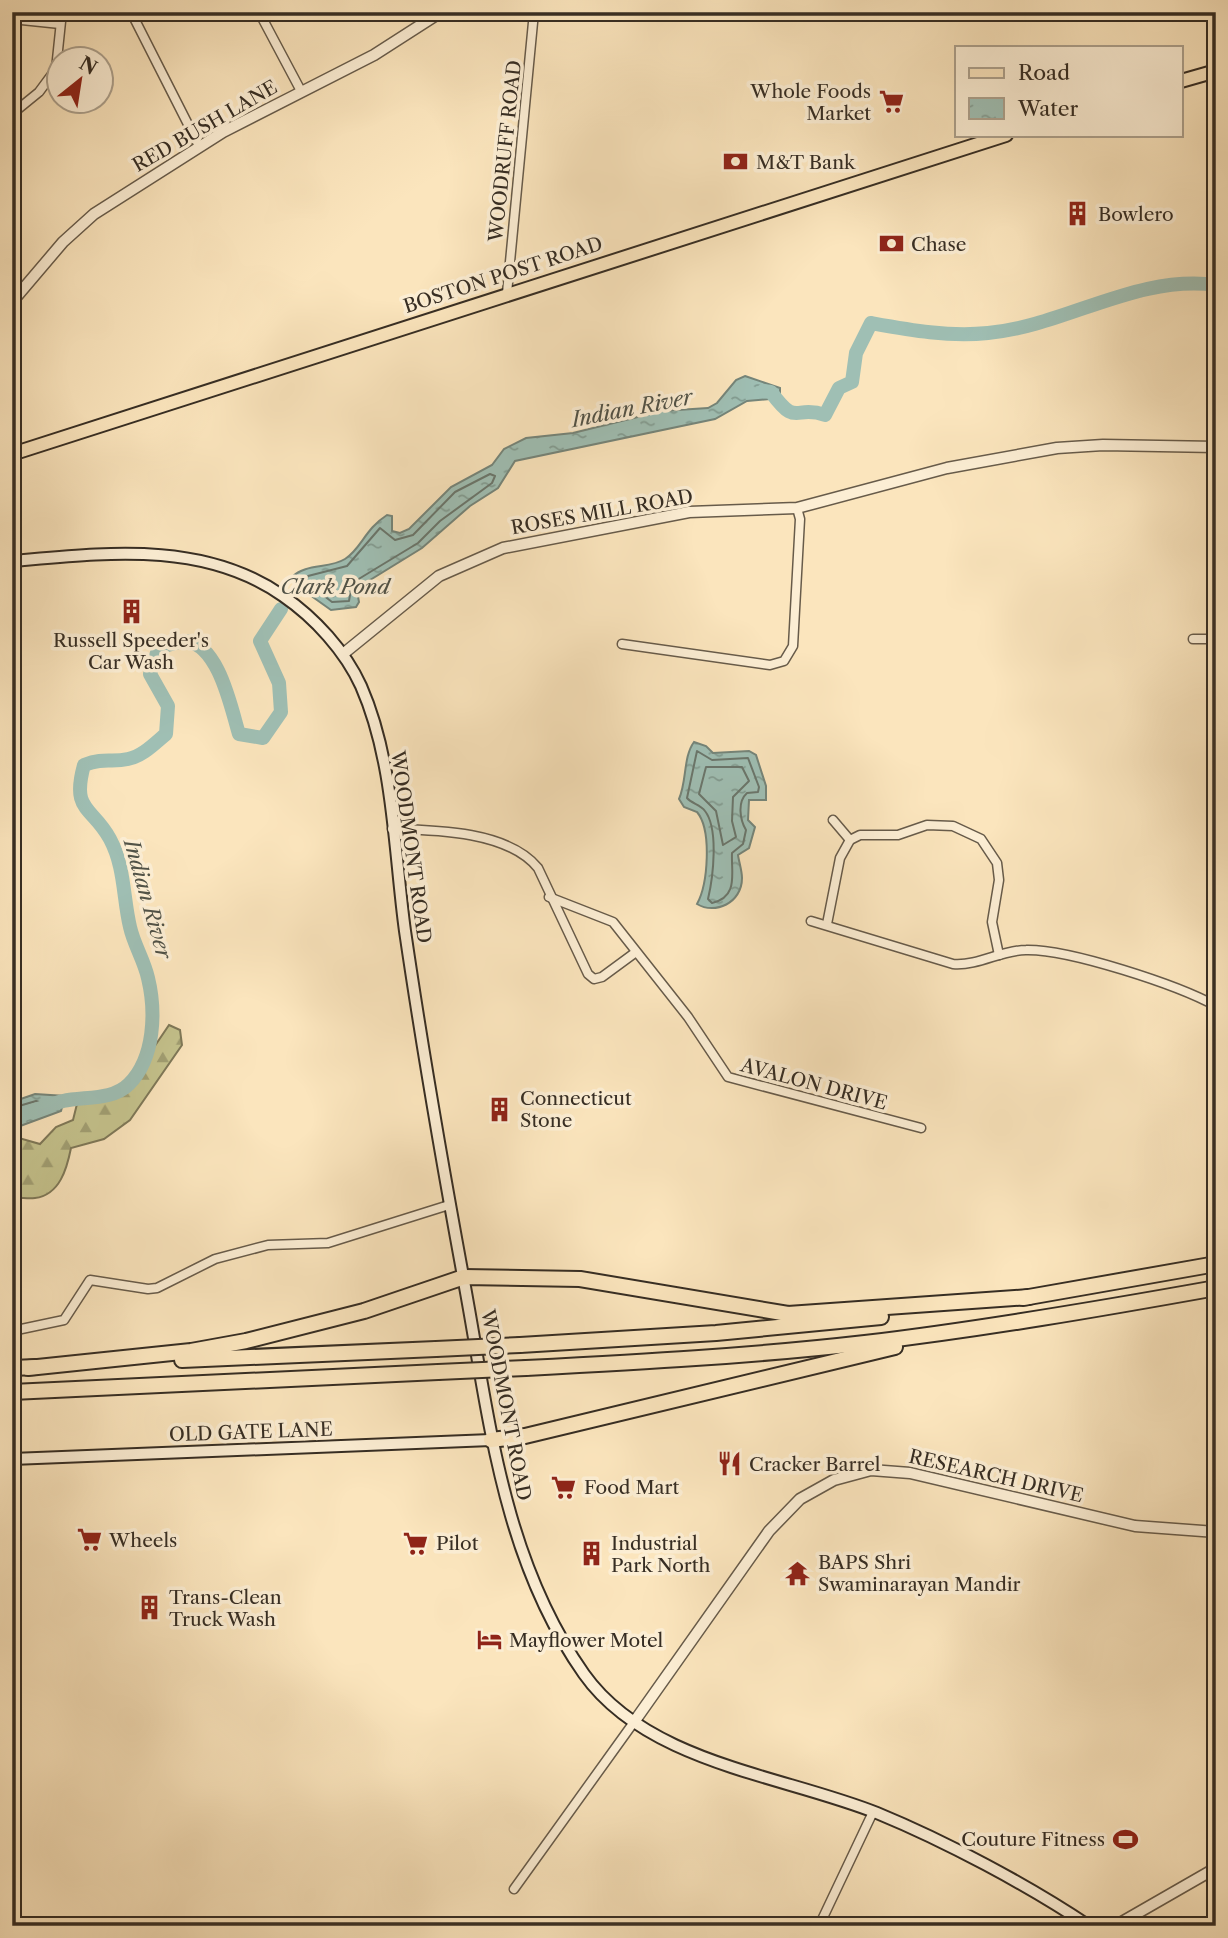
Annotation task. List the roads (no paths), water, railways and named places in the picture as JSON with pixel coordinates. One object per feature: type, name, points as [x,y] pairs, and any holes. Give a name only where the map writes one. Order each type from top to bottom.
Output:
[{"type":"highway","points":[[12,1368],[520,1345],[793,1327],[1029,1297],[1216,1264]]},
{"type":"highway","points":[[28,1368],[191,1351],[246,1341],[363,1311],[464,1277],[580,1279],[788,1314],[1029,1297]]},
{"type":"highway","points":[[12,1392],[526,1368],[769,1353],[978,1328],[1216,1288]]},
{"type":"highway","points":[[491,1440],[525,1436],[682,1396],[978,1328]]},
{"type":"main road","points":[[1182,81],[1216,71]]},
{"type":"main road","name":"BOSTON POST ROAD","points":[[12,454],[1003,136]]},
{"type":"main road","points":[[12,561],[145,553],[210,562],[246,575],[283,596],[343,654]]},
{"type":"main road","name":"WOODMONT ROAD","points":[[343,654],[361,687],[375,727],[422,1045],[491,1440],[512,1525],[534,1583],[582,1671],[603,1697],[634,1722],[674,1745],[873,1812],[931,1838],[1089,1926]]},
{"type":"main road","name":"OLD GATE LANE","points":[[12,1459],[491,1440]]},
{"type":"street","points":[[59,46],[62,12]]},
{"type":"street","points":[[131,12],[199,146]]},
{"type":"street","points":[[259,12],[301,91]]},
{"type":"street","name":"RED BUSH LANE","points":[[12,302],[63,242],[84,222],[199,146],[373,55],[441,12]]},
{"type":"street","name":"WOODRUFF ROAD","points":[[507,293],[534,12]]},
{"type":"street","points":[[12,19],[60,24]]},
{"type":"street","points":[[12,114],[46,84]]},
{"type":"street","name":"ROSES MILL ROAD","points":[[343,654],[439,576],[503,548],[690,512],[797,508],[947,468],[1037,451],[1103,445],[1216,447]]},
{"type":"street","points":[[622,644],[770,665],[784,661],[793,646],[800,519],[797,508]]},
{"type":"street","points":[[1193,639],[1216,639]]},
{"type":"street","points":[[833,820],[850,840]]},
{"type":"street","points":[[827,923],[840,858],[850,840],[860,835],[898,835],[935,824],[964,829],[981,839],[993,855],[999,871],[992,922],[999,955]]},
{"type":"street","points":[[392,829],[453,831],[515,850],[538,867],[590,977],[602,977],[636,952]]},
{"type":"street","name":"AVALON DRIVE","points":[[550,897],[612,922],[689,1018],[728,1077],[921,1128]]},
{"type":"street","points":[[811,921],[827,923],[944,962],[970,964],[1028,950],[1068,955],[1182,990],[1216,1006]]},
{"type":"street","points":[[12,1331],[64,1320],[90,1280],[157,1288],[215,1259],[268,1245],[328,1243],[449,1205]]},
{"type":"street","name":"RESEARCH DRIVE","points":[[634,1722],[769,1531],[800,1499],[834,1480],[871,1470],[910,1473],[1135,1526],[1216,1532]]},
{"type":"street","points":[[514,1889],[634,1722]]},
{"type":"street","points":[[819,1926],[873,1812]]},
{"type":"street","points":[[1115,1926],[1216,1868]]},
{"type":"water","name":"Clark Pond","points":[[745,376],[780,388],[780,398],[747,401],[715,419],[515,461],[498,488],[470,506],[422,548],[362,585],[357,591],[359,602],[356,607],[331,610],[303,590],[292,577],[304,570],[345,559],[373,526],[387,515],[392,516],[392,531],[400,533],[409,529],[451,487],[492,465],[504,449],[526,438],[573,433],[662,411],[708,408],[717,403],[736,380]]},
{"type":"water","points":[[694,742],[706,746],[713,753],[749,751],[756,755],[766,786],[766,800],[749,800],[748,820],[755,827],[749,848],[738,855],[742,875],[741,887],[733,900],[712,908],[697,904],[704,884],[707,857],[702,820],[697,812],[684,807],[679,799],[688,755]]},
{"type":"water","points":[[35,1094],[65,1096],[61,1111],[12,1129],[12,1102]]},
{"type":"waterway","name":"Indian River","points":[[763,391],[771,392],[786,410],[792,413],[815,412],[825,415],[839,388],[852,382],[856,353],[871,323],[944,333],[988,333],[1045,321],[1157,287],[1216,285]]},
{"type":"waterway","name":"Indian River","points":[[12,1118],[63,1101],[106,1096],[122,1089],[138,1073],[149,1048],[151,991],[130,927],[115,850],[103,828],[82,800],[80,792],[84,765],[139,755],[166,734],[168,706],[150,674],[159,647],[183,641],[197,645],[215,665],[239,734],[263,738],[281,712],[279,683],[260,641],[281,609]]},
{"type":"place","name":"Whole Foods Market","points":[[891,102]]},
{"type":"place","name":"M&T Bank","points":[[736,162]]},
{"type":"place","name":"Bowlero","points":[[1078,214]]},
{"type":"place","name":"Chase","points":[[891,244]]},
{"type":"place","name":"Russell Speeder's Car Wash","points":[[131,612]]},
{"type":"place","name":"Connecticut Stone","points":[[500,1109]]},
{"type":"place","name":"Cracker Barrel","points":[[729,1464]]},
{"type":"place","name":"Food Mart","points":[[564,1487]]},
{"type":"place","name":"Wheels","points":[[89,1540]]},
{"type":"place","name":"Pilot","points":[[416,1543]]},
{"type":"place","name":"Industrial Park North","points":[[591,1554]]},
{"type":"place","name":"BAPS Shri Swaminarayan Mandir","points":[[798,1573]]},
{"type":"place","name":"Trans-Clean Truck Wash","points":[[149,1608]]},
{"type":"place","name":"Mayflower Motel","points":[[489,1640]]},
{"type":"place","name":"Couture Fitness","points":[[1125,1839]]}]
